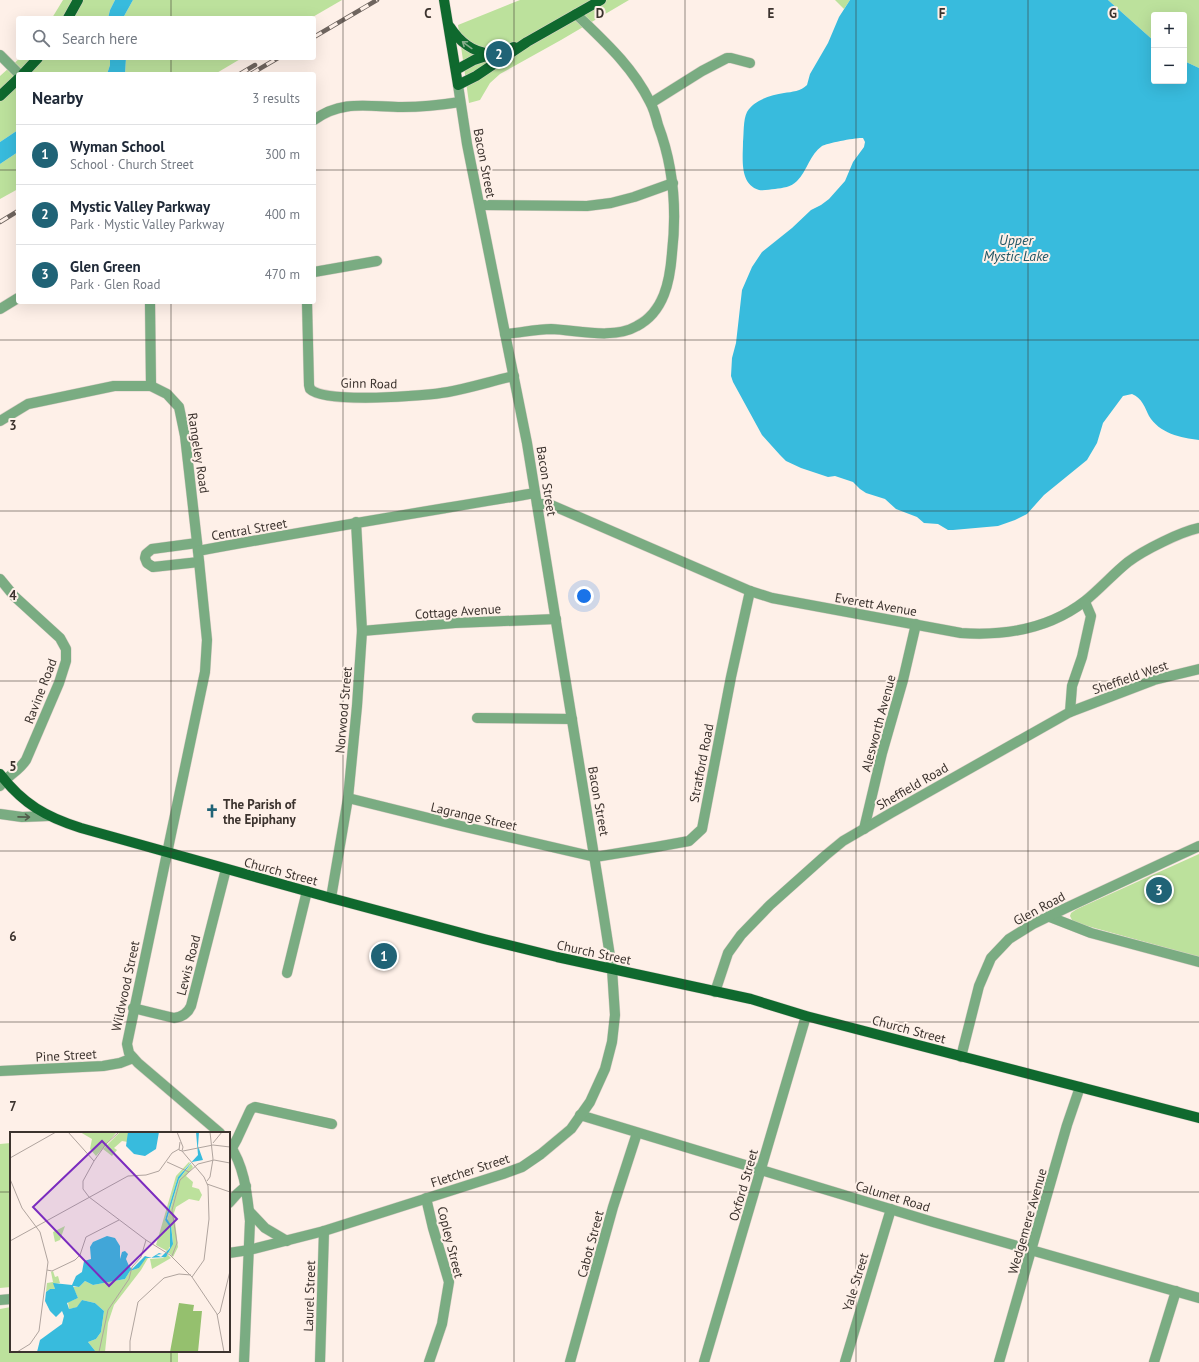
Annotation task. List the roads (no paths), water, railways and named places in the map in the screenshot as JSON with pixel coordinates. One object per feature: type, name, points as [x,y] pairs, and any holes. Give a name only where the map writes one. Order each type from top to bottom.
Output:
[{"type":"main road","points":[[69,16],[78,0]]},
{"type":"main road","name":"Bacon Street","points":[[444,0],[458,85]]},
{"type":"main road","points":[[458,85],[476,76],[527,42],[601,0]]},
{"type":"main road","points":[[448,24],[456,35],[468,46],[480,52],[494,53]]},
{"type":"main road","points":[[456,70],[466,64],[527,42]]},
{"type":"main road","points":[[25,72],[36,60]]},
{"type":"main road","points":[[0,96],[16,81]]},
{"type":"main road","name":"Church Street","points":[[1,780],[25,800],[48,816],[81,828],[226,869],[557,958],[750,999],[806,1016],[1199,1118]]},
{"type":"street","points":[[505,334],[549,329],[607,334],[624,332],[637,327],[647,320],[657,309],[664,297],[668,283],[674,231],[673,183],[666,146],[650,103],[634,75],[612,48],[576,14]]},
{"type":"street","points":[[0,55],[17,72]]},
{"type":"street","points":[[650,103],[702,71],[727,58],[750,63]]},
{"type":"street","name":"Bacon Street","points":[[458,85],[480,206],[527,443],[612,969]]},
{"type":"street","points":[[316,119],[325,112],[348,106],[363,105],[419,107],[460,102]]},
{"type":"street","points":[[480,206],[587,206],[634,198],[673,183]]},
{"type":"street","points":[[316,272],[377,261]]},
{"type":"street","points":[[0,309],[16,299]]},
{"type":"street","points":[[150,304],[151,386]]},
{"type":"street","name":"Ginn Road","points":[[307,304],[309,385],[310,389],[317,394],[352,398],[408,397],[449,392],[514,376]]},
{"type":"street","name":"Rangeley Road","points":[[0,421],[28,404],[114,386],[151,386],[167,394],[179,407],[185,436],[198,547]]},
{"type":"street","name":"Central Street","points":[[166,852],[205,672],[207,640],[198,547],[278,538],[356,522],[536,498]]},
{"type":"street","name":"Everett Avenue","points":[[536,498],[750,591],[772,598],[961,633],[985,634],[1017,631],[1045,623],[1084,602],[1128,562],[1159,544],[1188,530],[1199,528]]},
{"type":"street","name":"Norwood Street","points":[[331,898],[348,798],[357,706],[362,631],[356,522]]},
{"type":"street","points":[[198,547],[152,549],[146,554],[145,558],[147,563],[153,567],[199,562]]},
{"type":"street","name":"Ravine Road","points":[[0,578],[14,596],[60,638],[64,643],[67,654],[59,684],[26,760],[21,767],[1,780]]},
{"type":"street","name":"Stratford Road","points":[[595,857],[656,848],[690,840],[702,829],[731,677],[750,591]]},
{"type":"street","points":[[1070,712],[1072,686],[1082,657],[1091,616],[1084,602]]},
{"type":"street","name":"Cottage Avenue","points":[[362,631],[455,623],[556,619]]},
{"type":"street","name":"Alesworth Avenue","points":[[864,829],[882,753],[903,680],[916,624]]},
{"type":"street","name":"Sheffield West","points":[[1070,712],[1154,680],[1199,669]]},
{"type":"street","name":"Sheffield Road","points":[[716,992],[728,953],[741,935],[770,905],[826,855],[844,841],[864,829],[1070,712]]},
{"type":"street","points":[[477,718],[572,718]]},
{"type":"street","name":"Lagrange Street","points":[[348,798],[595,857]]},
{"type":"street","points":[[0,814],[22,817],[48,816]]},
{"type":"street","name":"Glen Road","points":[[961,1057],[979,986],[991,958],[1009,939],[1033,924],[1199,846]]},
{"type":"street","name":"Wildwood Street","points":[[133,1058],[128,1050],[127,1041],[166,852]]},
{"type":"street","name":"Lewis Road","points":[[133,1008],[174,1018],[180,1017],[188,1011],[191,1006],[226,869]]},
{"type":"street","points":[[287,973],[307,891]]},
{"type":"street","points":[[1050,917],[1092,933],[1199,962]]},
{"type":"street","name":"Fletcher Street","points":[[230,1253],[249,1250],[324,1231],[503,1174],[522,1167],[541,1154],[571,1129],[590,1102],[605,1069],[612,1042],[615,1015],[612,969]]},
{"type":"street","name":"Oxford Street","points":[[704,1362],[762,1170],[780,1100],[806,1016]]},
{"type":"street","points":[[133,1058],[219,1132]]},
{"type":"street","name":"Pine Street","points":[[0,1071],[103,1066],[120,1064],[133,1058]]},
{"type":"street","name":"Wedgemere Avenue","points":[[999,1362],[1067,1125],[1080,1087]]},
{"type":"street","points":[[244,1362],[249,1250],[249,1211],[246,1186],[240,1166],[230,1146],[237,1139],[249,1113],[254,1107],[332,1124]]},
{"type":"street","name":"Calumet Road","points":[[580,1115],[891,1209],[1199,1298]]},
{"type":"street","name":"Cabot Street","points":[[570,1362],[613,1207],[637,1133]]},
{"type":"street","points":[[230,1202],[246,1186]]},
{"type":"street","name":"Copley Street","points":[[426,1198],[433,1228],[450,1282],[442,1324],[429,1362]]},
{"type":"street","name":"Yale Street","points":[[845,1362],[891,1209]]},
{"type":"street","points":[[249,1211],[266,1228],[287,1240]]},
{"type":"street","name":"Laurel Street","points":[[320,1362],[324,1231]]},
{"type":"street","points":[[1154,1362],[1176,1291]]},
{"type":"street","points":[[0,1300],[10,1299]]},
{"type":"water","points":[[115,0],[133,0],[124,16],[108,16]]},
{"type":"water","name":"Upper Mystic Lake","points":[[850,0],[1108,0],[1151,38],[1151,84],[1187,84],[1187,62],[1199,68],[1199,440],[1185,438],[1164,431],[1153,422],[1138,398],[1132,394],[1123,396],[1103,423],[1097,443],[1087,460],[1044,495],[1027,514],[998,526],[948,530],[938,524],[924,523],[917,517],[896,509],[885,499],[866,493],[853,482],[835,476],[828,477],[801,468],[786,461],[762,435],[731,376],[732,358],[736,343],[742,290],[752,267],[762,252],[792,228],[811,210],[829,199],[845,181],[853,162],[864,147],[865,142],[863,138],[849,139],[822,146],[814,153],[795,183],[784,188],[759,190],[748,182],[745,176],[743,163],[743,142],[745,119],[747,112],[758,101],[774,95],[793,92],[807,85],[810,74],[828,43],[839,17]]},
{"type":"water","points":[[110,60],[126,60],[125,72],[108,72]]},
{"type":"water","points":[[16,131],[16,153],[0,164],[0,142]]},
{"type":"railway","points":[[316,36],[377,0]]},
{"type":"railway","points":[[254,72],[275,60]]},
{"type":"railway","points":[[243,72],[255,65]]},
{"type":"railway","points":[[0,222],[16,212]]},
{"type":"place","name":"Mystic Valley Parkway","points":[[499,54]]},
{"type":"place","name":"The Parish of the Epiphany","points":[[212,811]]},
{"type":"place","name":"Glen Green","points":[[1159,890]]},
{"type":"place","name":"Wyman School","points":[[384,956]]}]
